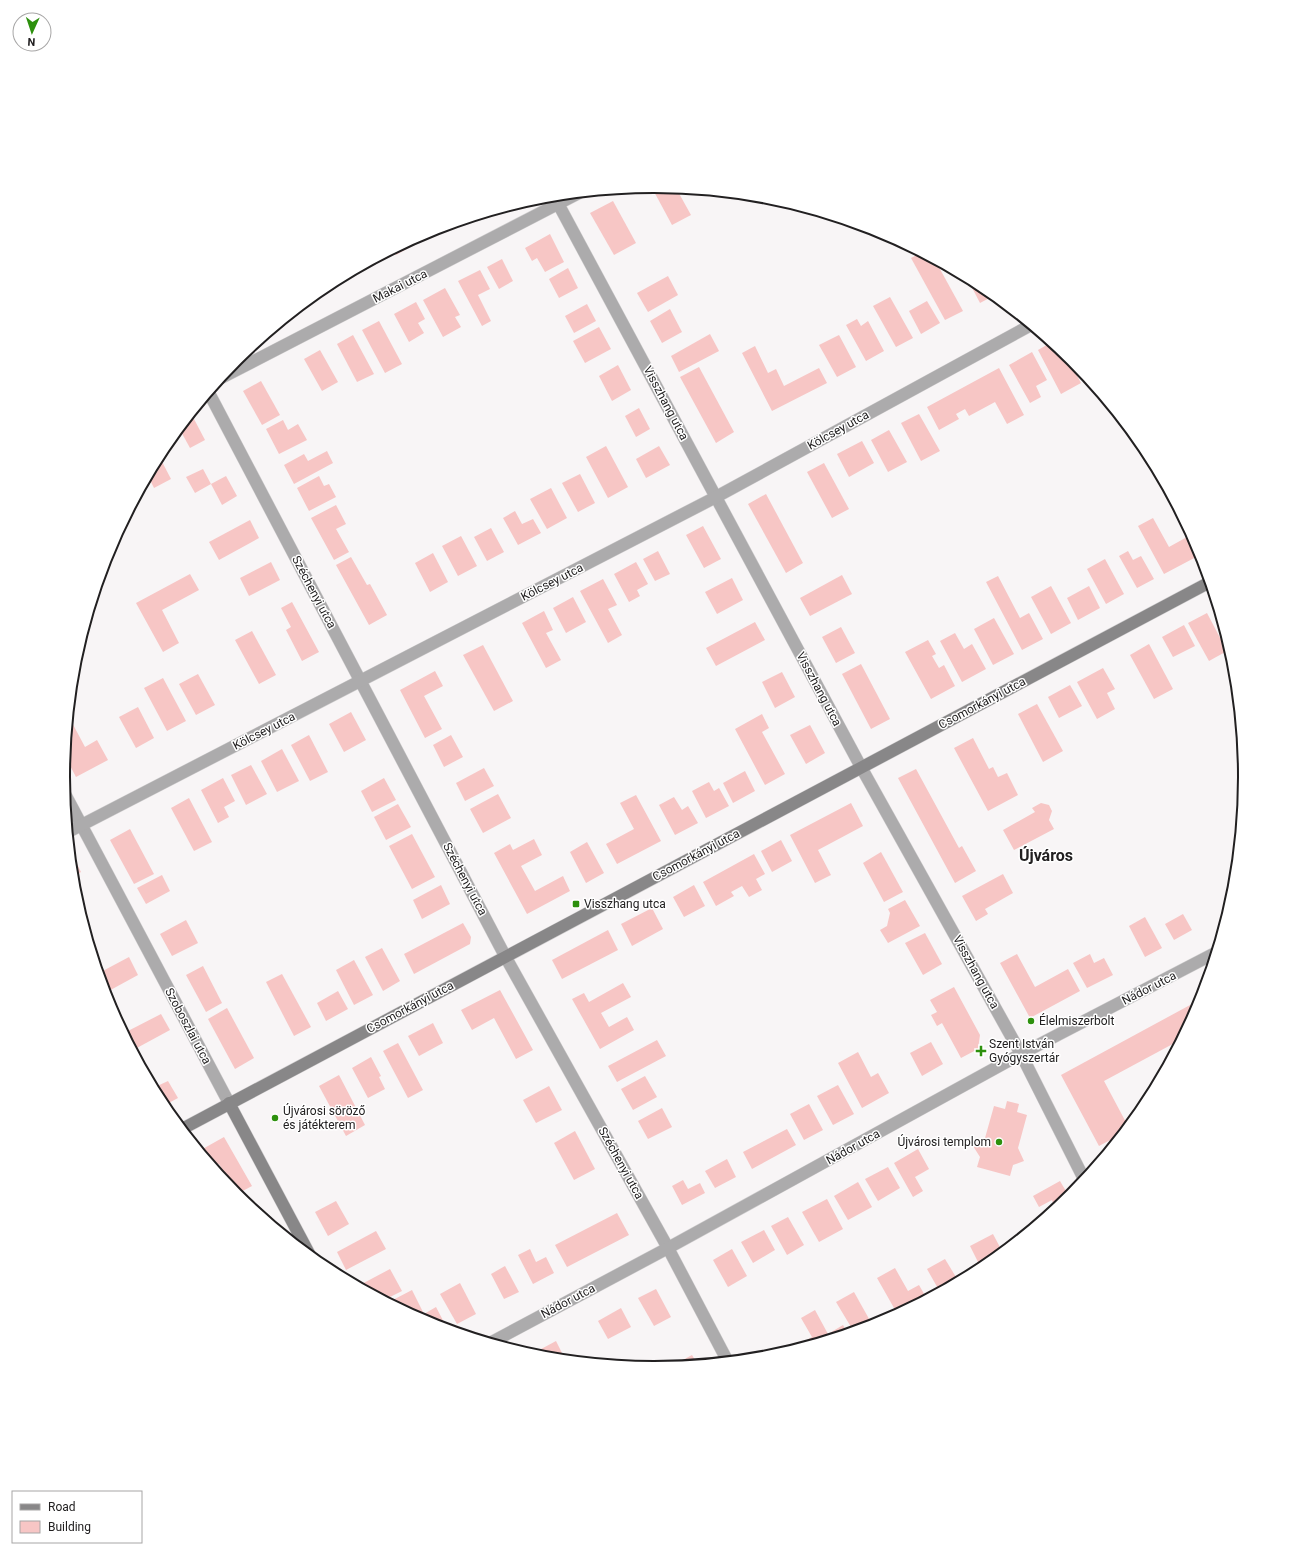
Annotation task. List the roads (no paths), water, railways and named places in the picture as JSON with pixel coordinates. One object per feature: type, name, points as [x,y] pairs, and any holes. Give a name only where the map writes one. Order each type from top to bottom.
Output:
[{"type":"street","name":"Visszhang utca","points":[[557,201],[861,767],[1021,1054],[1082,1176]]},
{"type":"street","name":"Makai utca","points":[[235,371],[552,202]]},
{"type":"street","name":"Kölcsey utca","points":[[72,830],[716,497],[1027,327]]},
{"type":"street","name":"Széchenyi utca","points":[[211,397],[505,956],[668,1248],[726,1358]]},
{"type":"street","name":"Csomorkányi utca","points":[[186,1127],[1206,584]]},
{"type":"street","name":"Szoboszlai utca","points":[[71,805],[305,1245]]},
{"type":"street","name":"Nádor utca","points":[[496,1340],[668,1248],[1021,1054],[1211,955]]},
{"type":"place","name":"Visszhang utca","points":[[576,904]]},
{"type":"place","name":"Élelmiszerbolt","points":[[1031,1021]]},
{"type":"place","name":"Szent István Gyógyszertár","points":[[981,1051]]},
{"type":"place","name":"Újvárosi söröző és játékterem","points":[[275,1118]]},
{"type":"place","name":"Újvárosi templom","points":[[999,1142]]},
{"type":"district","name":"Újváros","points":[[1046,855]]}]
